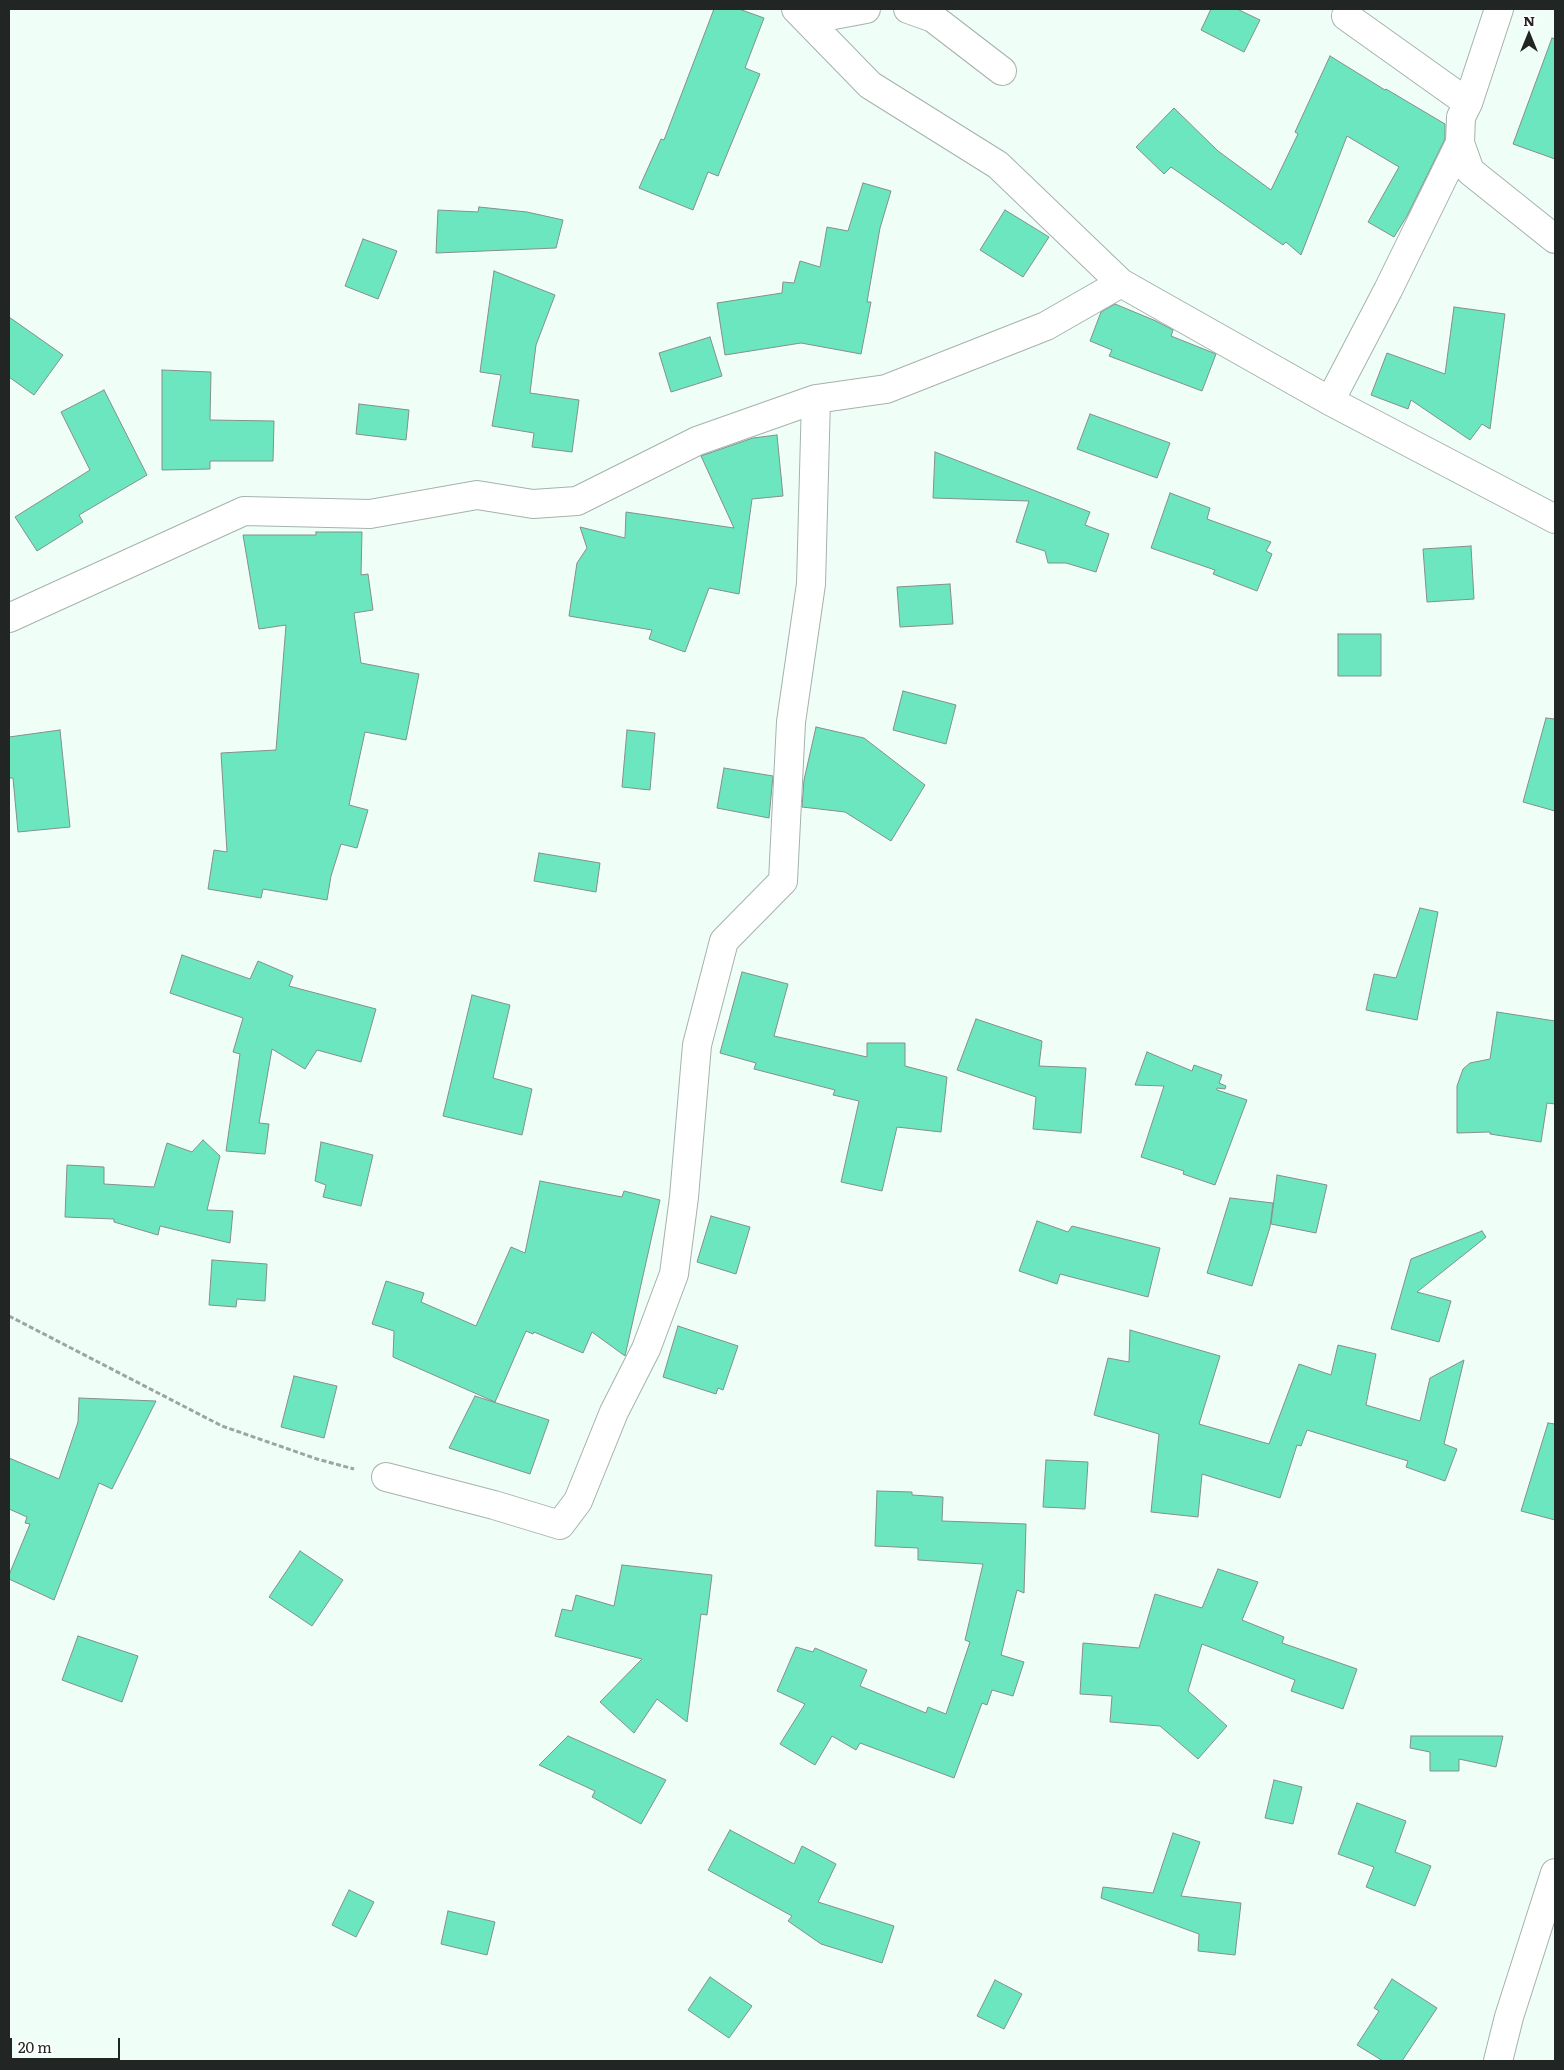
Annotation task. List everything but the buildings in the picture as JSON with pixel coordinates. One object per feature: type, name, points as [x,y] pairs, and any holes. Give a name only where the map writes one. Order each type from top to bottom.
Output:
[{"type":"street","points":[[802,14],[866,9]]},
{"type":"street","points":[[908,9],[933,18],[1002,71]]},
{"type":"street","points":[[1499,9],[1468,103],[1461,117],[1460,143],[1470,171],[1555,239]]},
{"type":"street","points":[[802,14],[870,85],[998,165],[1121,283],[1330,401],[1555,518]]},
{"type":"street","points":[[1346,16],[1468,103]]},
{"type":"street","points":[[1330,401],[1388,290],[1460,143]]},
{"type":"street","points":[[9,618],[244,511],[370,514],[476,495],[533,504],[577,501],[697,441],[816,399],[886,389],[1046,326],[1121,283]]},
{"type":"street","points":[[386,1476],[560,1525],[578,1501],[614,1412],[646,1348],[674,1274],[684,1197],[697,1044],[724,941],[783,881],[791,722],[811,584],[816,399]]},
{"type":"street","points":[[1498,2061],[1509,2017],[1555,1873]]},
{"type":"path","points":[[9,1316],[222,1426],[317,1459],[386,1476]]}]
